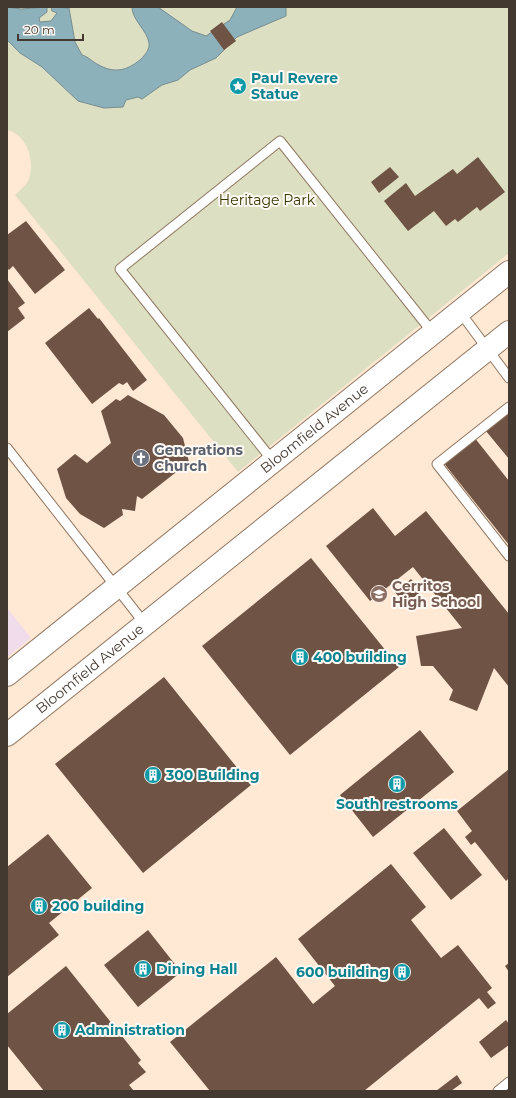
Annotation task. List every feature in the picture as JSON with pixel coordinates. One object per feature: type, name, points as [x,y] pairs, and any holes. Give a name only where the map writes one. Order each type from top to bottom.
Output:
[{"type":"street","name":"Bloomfield Avenue","points":[[7,675],[509,272]]},
{"type":"street","name":"Bloomfield Avenue","points":[[7,735],[509,332]]},
{"type":"lane","points":[[273,461],[120,269],[126,264],[280,141],[433,333]]},
{"type":"lane","points":[[460,312],[509,378]]},
{"type":"lane","points":[[509,407],[437,464],[509,556]]},
{"type":"lane","points":[[7,448],[145,624]]},
{"type":"lane","points":[[498,1091],[509,1082]]},
{"type":"shaded area","points":[[7,608],[31,638],[7,657]]},
{"type":"green space","name":"Heritage Park","points":[[7,7],[509,7],[509,253],[238,472],[15,195],[27,183],[30,176],[31,160],[25,144],[14,133],[7,130]]},
{"type":"water","points":[[7,7],[21,9],[47,7],[47,12],[39,18],[40,22],[51,21],[57,13],[52,11],[51,7],[69,8],[75,42],[82,55],[103,67],[115,70],[120,70],[136,63],[144,56],[149,47],[148,38],[134,16],[132,7],[158,7],[192,31],[206,36],[230,20],[237,7],[286,7],[286,16],[237,37],[216,58],[190,70],[178,80],[162,85],[142,99],[138,97],[126,100],[123,107],[104,108],[78,101],[42,67],[20,53],[7,40]]},
{"type":"building","points":[[222,22],[236,41],[224,50],[210,31]]},
{"type":"building","points":[[478,157],[505,192],[480,211],[477,207],[458,222],[455,219],[446,226],[434,211],[408,231],[384,201],[406,183],[415,196],[453,169],[457,174]]},
{"type":"building","points":[[390,167],[399,177],[379,193],[371,182]]},
{"type":"building","points":[[26,221],[65,270],[35,294],[13,266],[9,270],[7,268],[7,235]]},
{"type":"building","points":[[7,279],[25,303],[18,308],[25,318],[7,332]]},
{"type":"building","points":[[89,308],[98,319],[99,318],[147,380],[133,391],[127,382],[123,385],[119,383],[92,404],[45,343]]},
{"type":"building","name":"Generations Church","points":[[128,395],[164,415],[183,438],[189,462],[142,499],[137,496],[135,511],[122,509],[123,515],[104,528],[80,514],[66,498],[57,469],[75,454],[87,463],[111,443],[101,411],[116,399],[120,401]]},
{"type":"building","points":[[509,412],[509,459],[486,431]]},
{"type":"building","points":[[470,432],[509,481],[509,545],[439,457]]},
{"type":"building","points":[[373,508],[395,536],[426,511],[509,614],[509,687],[494,668],[477,711],[449,700],[453,690],[433,666],[421,666],[416,636],[462,628],[413,567],[370,601],[326,546]]},
{"type":"building","name":"400 building","points":[[311,558],[399,667],[290,755],[202,646]]},
{"type":"building","points":[[411,579],[420,590],[419,593],[405,605],[395,592]]},
{"type":"building","name":"300 Building","points":[[164,677],[251,785],[143,873],[55,764]]},
{"type":"building","name":"South restrooms","points":[[420,730],[454,772],[373,837],[340,795]]},
{"type":"building","points":[[509,769],[509,878],[506,881],[475,842],[471,845],[465,837],[472,831],[457,811]]},
{"type":"building","points":[[444,828],[482,875],[451,900],[413,853]]},
{"type":"building","name":"200 building","points":[[48,834],[92,888],[49,923],[59,935],[7,977],[7,867]]},
{"type":"building","name":"600 building","points":[[391,864],[426,907],[411,920],[441,958],[458,945],[492,988],[487,992],[496,1003],[488,1009],[479,998],[364,1091],[210,1091],[170,1042],[276,957],[313,1004],[335,986],[298,939]]},
{"type":"building","name":"Dining Hall","points":[[148,930],[181,972],[138,1007],[104,965]]},
{"type":"building","points":[[509,963],[509,972],[505,966]]},
{"type":"building","name":"Administration","points":[[66,966],[141,1060],[138,1063],[146,1072],[129,1085],[134,1091],[44,1091],[7,1045],[7,1014]]},
{"type":"building","points":[[506,1020],[509,1024],[509,1045],[491,1058],[479,1042]]},
{"type":"building","points":[[457,1075],[462,1083],[451,1091],[436,1091]]},
{"type":"place","name":"Paul Revere Statue","points":[[238,86]]},
{"type":"place","name":"Generations Church","points":[[141,458]]},
{"type":"place","name":"Cerritos High School","points":[[379,594]]},
{"type":"place","name":"400 building","points":[[300,657]]},
{"type":"place","name":"300 Building","points":[[153,775]]},
{"type":"place","name":"South restrooms","points":[[397,784]]},
{"type":"place","name":"200 building","points":[[39,906]]},
{"type":"place","name":"Dining Hall","points":[[143,969]]},
{"type":"place","name":"600 building","points":[[402,972]]},
{"type":"place","name":"Administration","points":[[62,1030]]}]
